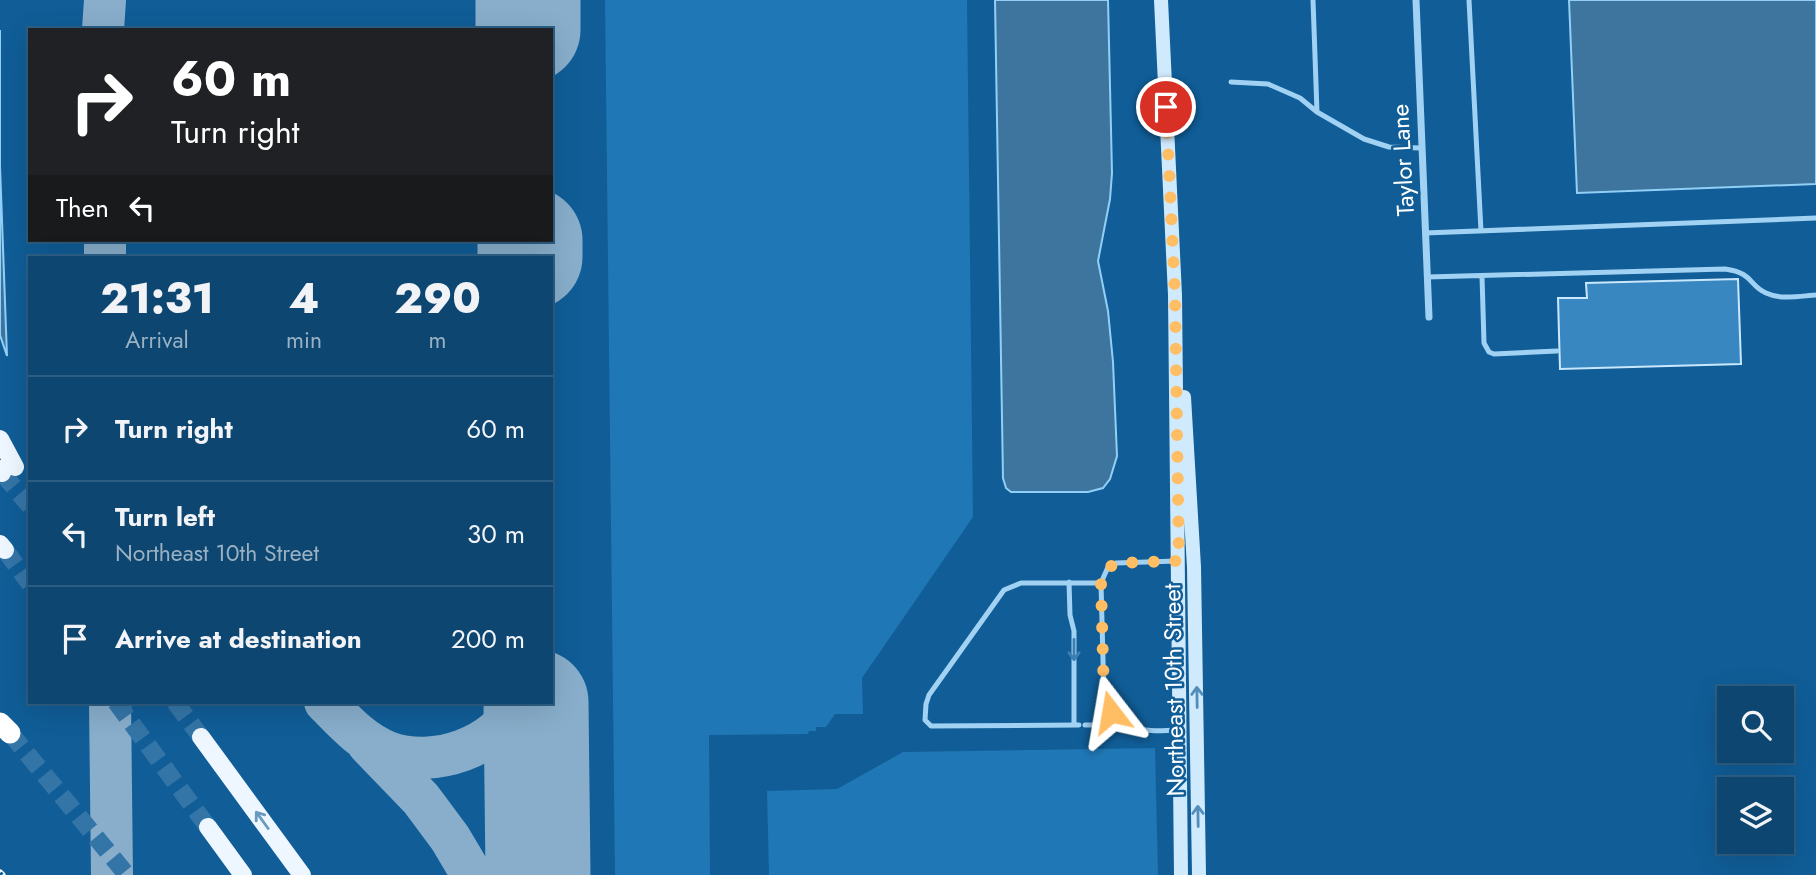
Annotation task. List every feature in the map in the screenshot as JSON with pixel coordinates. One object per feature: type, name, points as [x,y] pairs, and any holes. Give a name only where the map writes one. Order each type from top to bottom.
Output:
[{"type":"main road","points":[[0,439],[6,470]]},
{"type":"main road","points":[[201,737],[302,875]]},
{"type":"main road","points":[[208,827],[243,875]]},
{"type":"street","name":"Northeast 10th Street","points":[[1161,0],[1175,295],[1181,875]]},
{"type":"street","name":"Taylor Lane","points":[[1416,0],[1429,317]]},
{"type":"street","name":"Northeast 10th Street","points":[[1175,295],[1188,430],[1192,513],[1199,875]]},
{"type":"street","points":[[1181,730],[1189,736],[1198,765]]},
{"type":"lane","points":[[1313,0],[1317,112]]},
{"type":"lane","points":[[1469,0],[1481,231]]},
{"type":"lane","points":[[1231,82],[1268,84],[1300,98],[1317,112],[1364,139],[1389,147],[1421,148]]},
{"type":"lane","points":[[1425,233],[1816,218]]},
{"type":"lane","points":[[1427,277],[1725,269],[1745,274],[1768,295],[1816,295]]},
{"type":"lane","points":[[1482,276],[1484,344],[1489,352],[1557,351]]},
{"type":"lane","points":[[1179,561],[1116,563],[1108,567],[1101,583],[1104,699],[1111,712],[1141,731],[1181,730]]},
{"type":"lane","points":[[1069,582],[1079,725]]},
{"type":"lane","points":[[1101,583],[1021,583],[1004,590],[929,695],[925,720],[931,726],[1128,725]]},
{"type":"shaded area","points":[[605,0],[967,0],[973,517],[862,678],[863,714],[835,714],[826,727],[816,727],[816,731],[809,731],[808,734],[709,735],[710,875],[615,875]]},
{"type":"shaded area","points":[[995,0],[1108,0],[1112,173],[1110,199],[1098,261],[1108,311],[1113,362],[1117,456],[1110,479],[1103,488],[1088,492],[1011,492],[1006,488],[1003,478]]},
{"type":"shaded area","points":[[1569,0],[1816,0],[1816,184],[1577,193]]},
{"type":"shaded area","points":[[0,166],[7,356],[0,335]]},
{"type":"shaded area","points":[[1155,748],[1158,875],[769,875],[767,791],[837,789],[903,752]]},
{"type":"building","points":[[1738,279],[1741,364],[1560,369],[1558,298],[1587,298],[1586,283]]},
{"type":"taxiway","points":[[103,28],[105,0]]},
{"type":"taxiway","points":[[105,242],[105,256]]},
{"type":"taxiway","points":[[110,704],[112,875]]},
{"type":"taxiway","points":[[327,704],[354,730],[379,748],[406,757],[425,758],[444,756],[480,742],[509,718],[518,704]]},
{"type":"taxiway","points":[[368,744],[421,799],[450,838],[472,875]]},
{"type":"runway","points":[[528,0],[528,28]]},
{"type":"runway","points":[[530,242],[530,256]]},
{"type":"runway","points":[[536,704],[538,875]]},
{"type":"tunnel","points":[[2,473],[28,504]]},
{"type":"tunnel","points":[[5,550],[28,581]]},
{"type":"tunnel","points":[[117,704],[208,827]]},
{"type":"tunnel","points":[[176,704],[201,737]]},
{"type":"tunnel","points":[[10,733],[127,875]]},
{"type":"route","points":[[1111,712],[1104,699],[1101,583],[1104,574],[1108,567],[1116,563],[1179,561],[1175,295],[1166,107]]}]
